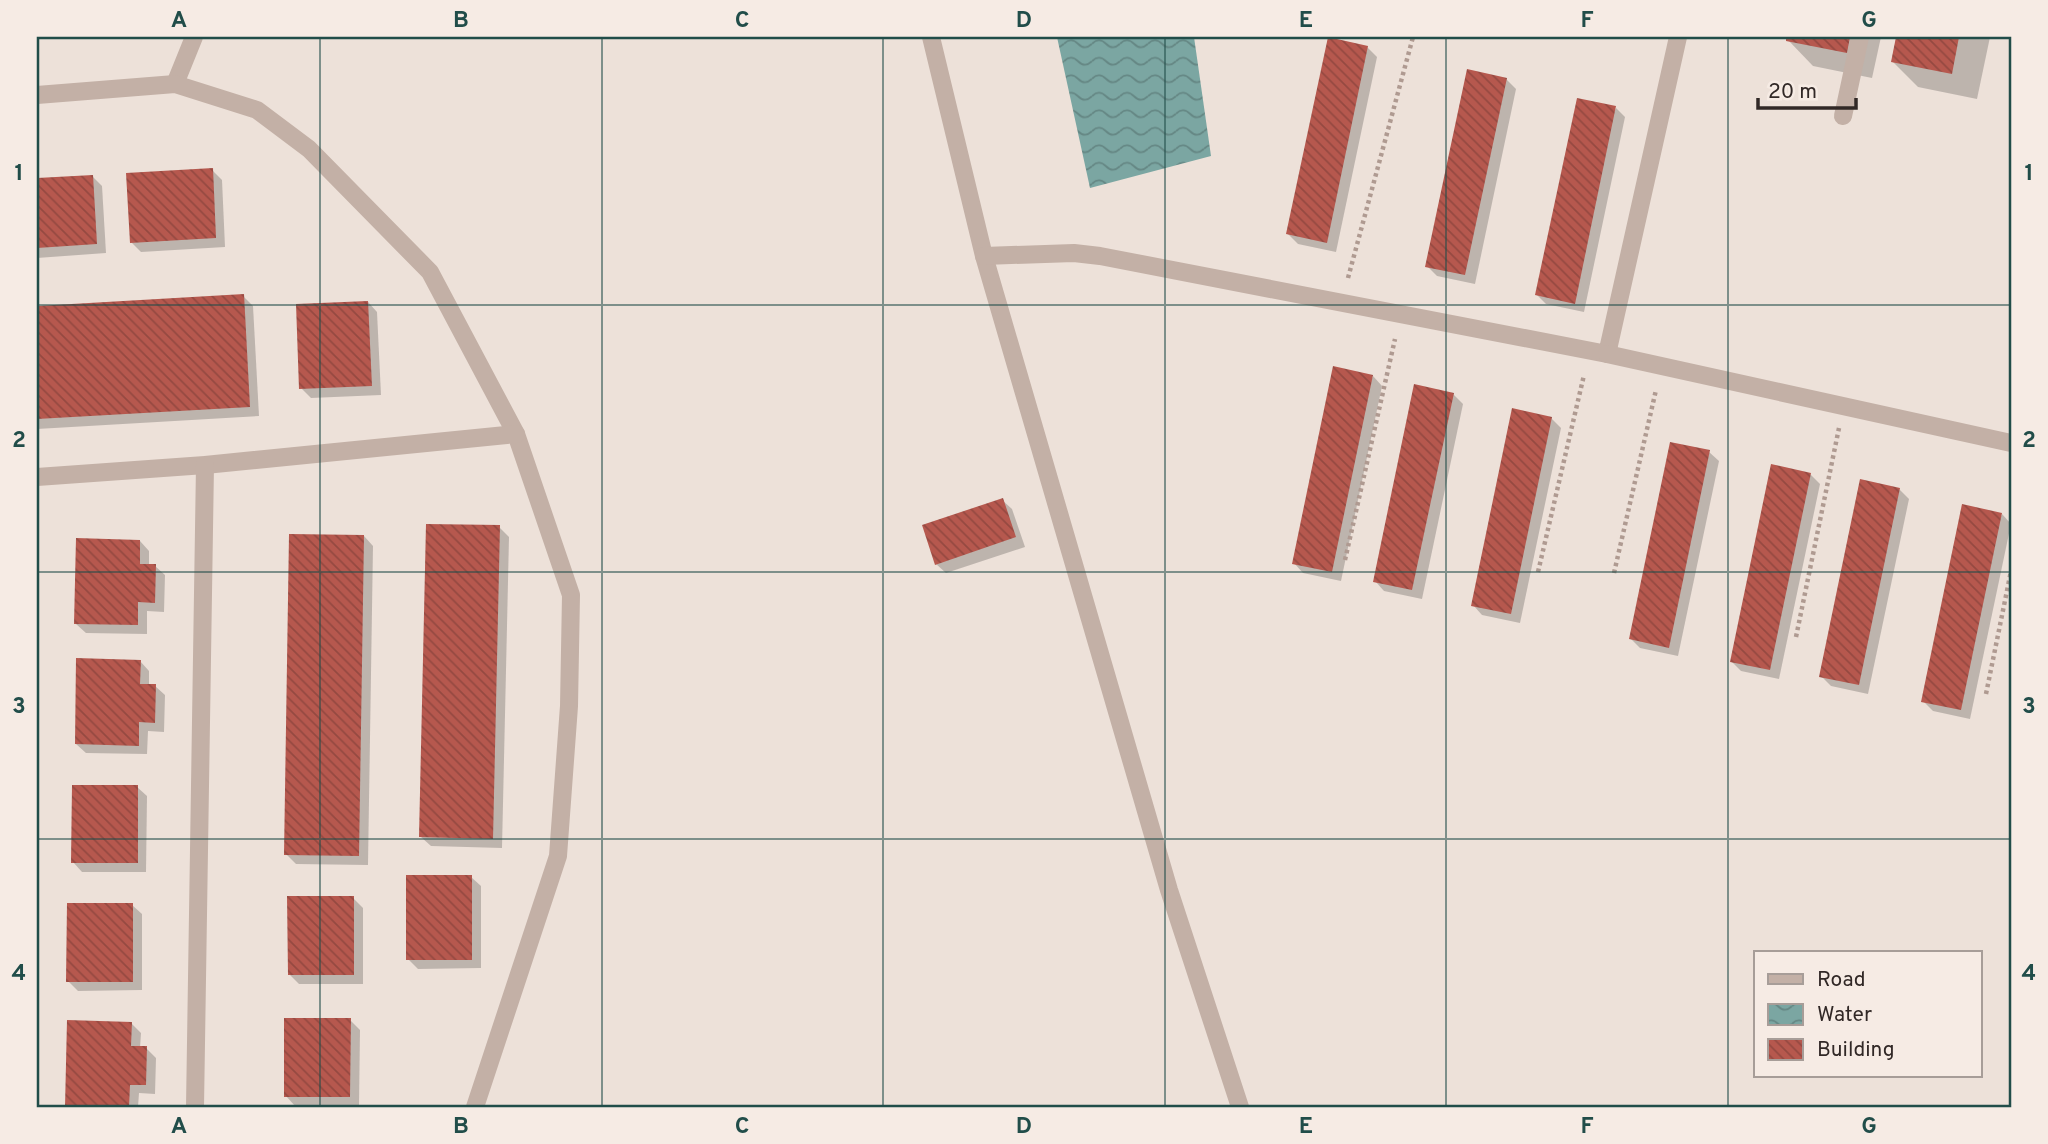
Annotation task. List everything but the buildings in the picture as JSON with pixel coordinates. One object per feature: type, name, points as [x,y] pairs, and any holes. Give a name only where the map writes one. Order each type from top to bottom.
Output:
[{"type":"street","points":[[175,85],[194,37]]},
{"type":"street","points":[[931,37],[984,256],[1169,890],[1240,1107]]},
{"type":"street","points":[[1598,352],[1678,37]]},
{"type":"street","points":[[1843,116],[1860,37]]},
{"type":"street","points":[[37,95],[175,85],[257,110],[309,149],[430,272],[516,435],[571,595],[569,706],[558,856],[475,1107]]},
{"type":"street","points":[[984,256],[1087,255],[1598,352],[2011,443]]},
{"type":"street","points":[[37,477],[205,465],[516,435]]},
{"type":"street","points":[[195,1107],[205,465]]},
{"type":"path","points":[[1341,303],[1413,37]]},
{"type":"path","points":[[1345,560],[1400,314]]},
{"type":"path","points":[[1538,572],[1598,352]]},
{"type":"path","points":[[1614,573],[1661,365]]},
{"type":"path","points":[[1796,637],[1843,406]]},
{"type":"path","points":[[1986,694],[2011,571]]},
{"type":"water","points":[[1057,37],[1194,37],[1211,156],[1090,188]]}]
